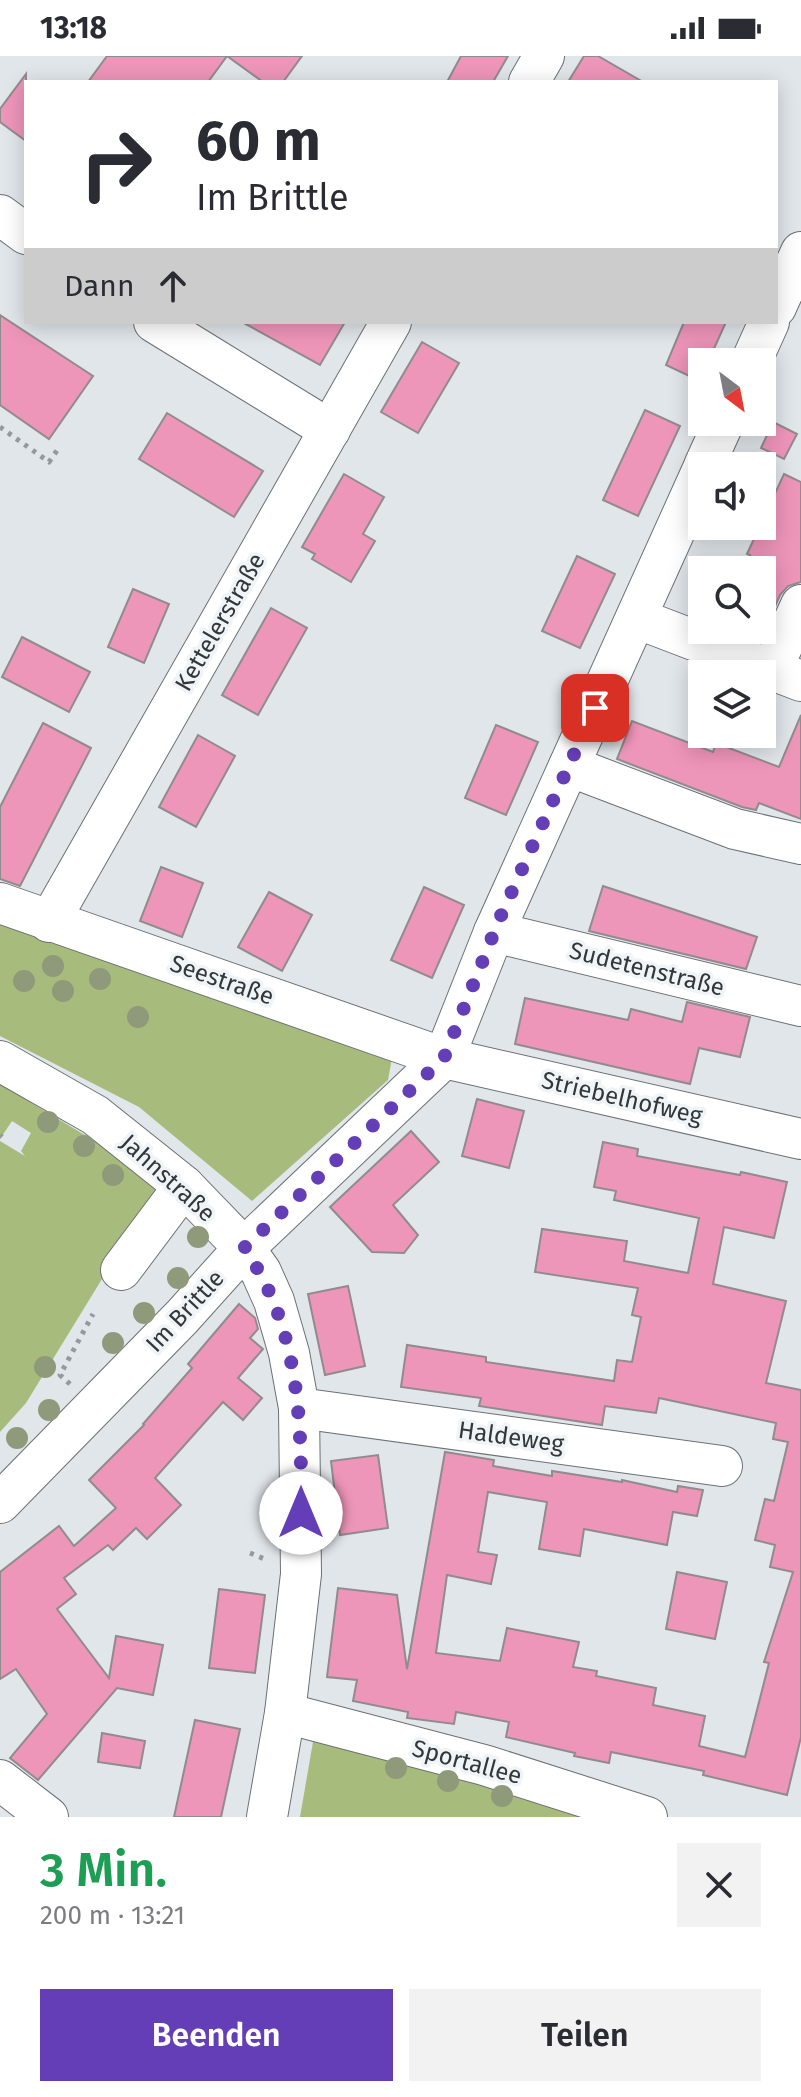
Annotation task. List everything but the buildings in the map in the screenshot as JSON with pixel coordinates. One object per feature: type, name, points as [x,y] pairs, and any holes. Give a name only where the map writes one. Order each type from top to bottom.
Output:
[{"type":"street","points":[[530,80],[544,56]]},
{"type":"street","points":[[0,215],[24,233]]},
{"type":"street","points":[[778,303],[801,252]]},
{"type":"street","points":[[157,324],[330,430]]},
{"type":"street","name":"Kettelerstraße","points":[[49,922],[390,324]]},
{"type":"street","points":[[757,348],[768,324]]},
{"type":"street","points":[[444,1058],[494,932],[688,502]]},
{"type":"street","points":[[636,618],[786,675],[801,605]]},
{"type":"street","points":[[569,766],[735,829],[801,844]]},
{"type":"street","name":"Seestraße","points":[[0,903],[444,1058]]},
{"type":"street","name":"Sudetenstraße","points":[[494,932],[801,1006]]},
{"type":"street","name":"Striebelhofweg","points":[[444,1058],[801,1139]]},
{"type":"street","name":"Im Brittle","points":[[0,1503],[182,1317],[244,1248],[444,1058]]},
{"type":"street","name":"Jahnstraße","points":[[0,1061],[95,1115],[184,1186],[244,1248],[261,1272],[274,1301],[284,1331],[299,1408],[301,1574],[285,1713],[267,1817]]},
{"type":"street","points":[[121,1270],[184,1186]]},
{"type":"street","name":"Haldeweg","points":[[299,1408],[722,1466]]},
{"type":"street","name":"Sportallee","points":[[285,1713],[484,1765],[647,1817]]},
{"type":"street","points":[[0,1780],[48,1817]]},
{"type":"path","points":[[0,427],[49,462],[58,449]]},
{"type":"path","points":[[93,1314],[60,1375],[95,1406]]},
{"type":"green space","points":[[0,923],[392,1058],[388,1080],[252,1201],[139,1107],[0,1036]]},
{"type":"green space","points":[[0,1084],[103,1146],[159,1186],[26,1403],[0,1432],[0,1141],[25,1156],[21,1151],[31,1133],[12,1121],[0,1139]]},
{"type":"green space","points":[[314,1736],[614,1817],[300,1817]]},
{"type":"route","points":[[301,1513],[299,1408],[289,1353],[274,1301],[261,1272],[244,1248],[444,1058],[499,920],[595,708]]}]
